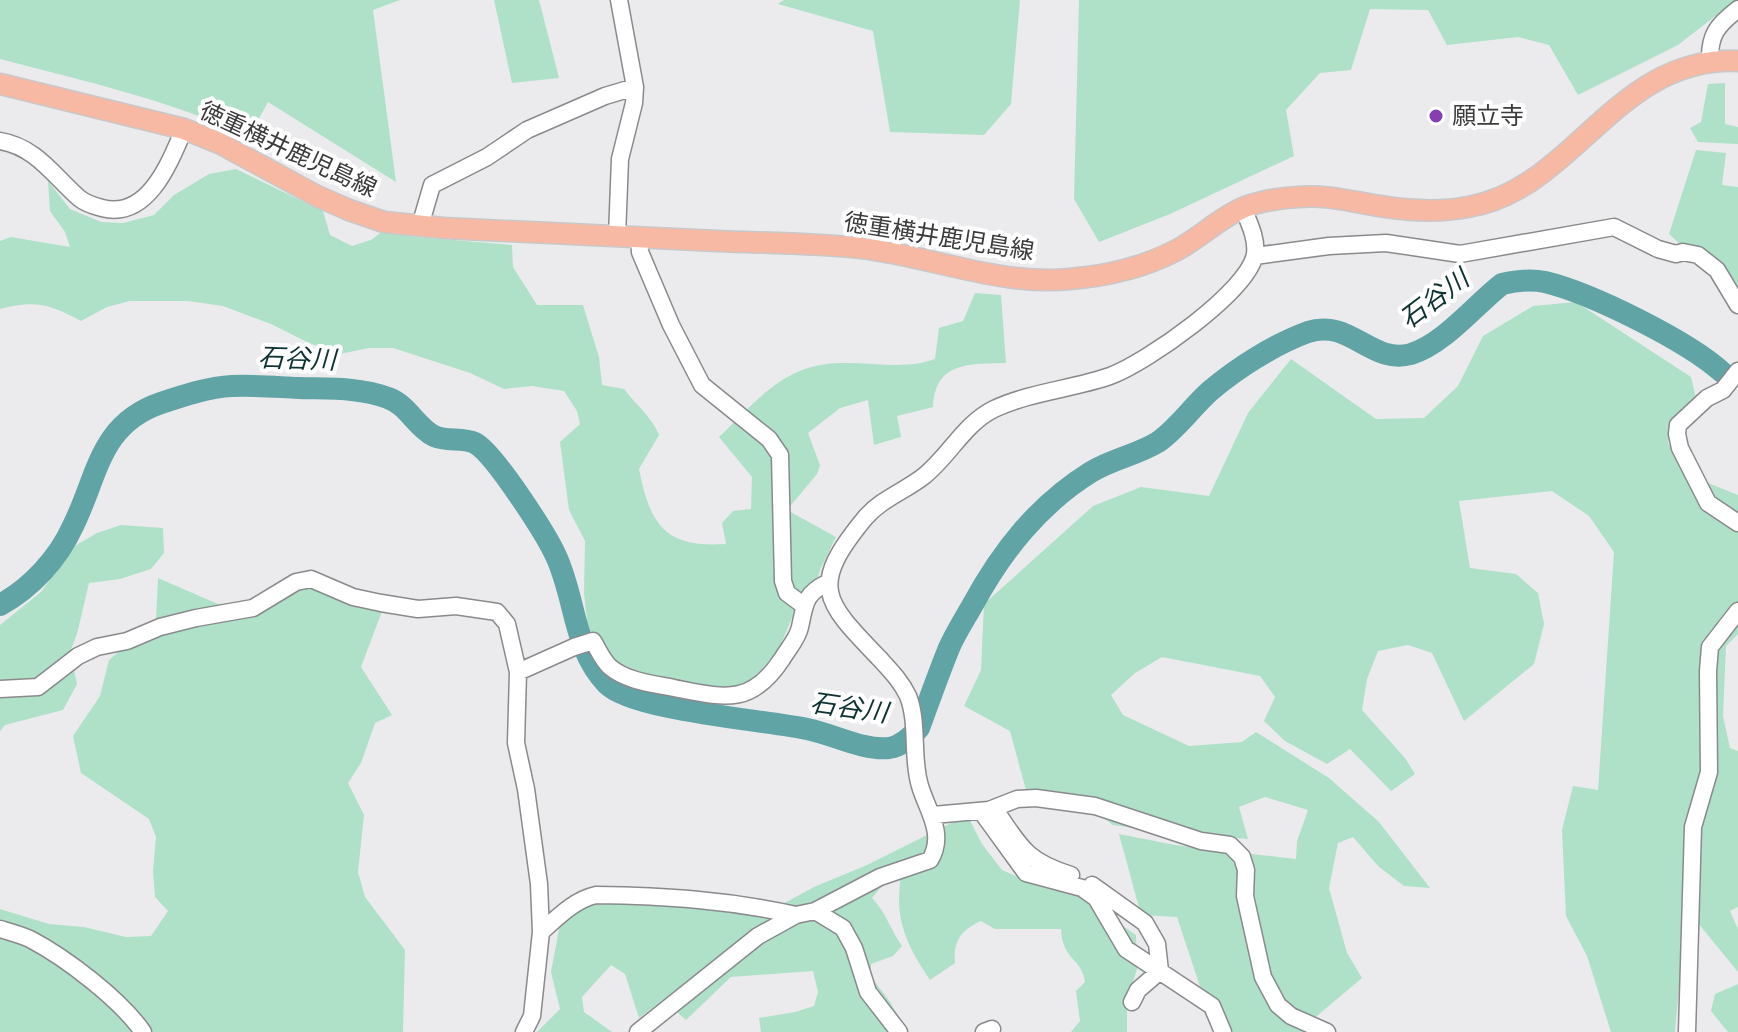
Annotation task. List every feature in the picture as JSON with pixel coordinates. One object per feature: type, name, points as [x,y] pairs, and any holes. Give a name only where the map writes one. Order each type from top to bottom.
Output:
[{"type":"main road","name":"徳重横井鹿児島線","points":[[0,84],[184,129],[219,143],[317,196],[384,222],[858,248],[1035,280],[1071,279],[1123,270],[1175,251],[1243,208],[1299,197],[1326,197],[1410,210],[1483,204],[1520,188],[1545,170],[1633,94],[1676,71],[1710,62],[1738,61]]},
{"type":"street","points":[[617,236],[620,159],[635,87],[619,0]]},
{"type":"street","points":[[1710,62],[1710,42],[1719,26],[1738,9]]},
{"type":"street","points":[[420,226],[432,185],[487,157],[527,130],[605,96],[635,87]]},
{"type":"street","points":[[0,141],[18,144],[57,173],[83,201],[106,209],[125,209],[139,202],[151,190],[170,163],[184,129]]},
{"type":"street","points":[[638,1032],[758,936],[880,877],[930,860],[936,837],[933,815],[920,788],[914,764],[913,720],[908,697],[897,677],[842,620],[830,597],[827,583],[832,564],[866,515],[924,476],[974,423],[992,410],[1109,376],[1136,365],[1166,346],[1227,294],[1248,275],[1255,256],[1253,231],[1243,208]]},
{"type":"street","points":[[1255,256],[1329,246],[1386,243],[1460,254],[1614,227],[1658,249],[1698,255],[1717,270],[1738,305]]},
{"type":"street","points":[[639,237],[640,252],[702,385],[769,439],[780,455],[783,581],[787,593],[803,605]]},
{"type":"street","points":[[1738,371],[1723,390],[1707,398],[1678,425],[1677,434],[1680,448],[1708,503],[1738,523]]},
{"type":"street","points":[[0,689],[38,687],[78,656],[97,647],[127,641],[160,627],[253,608],[296,582],[311,579],[353,597],[381,603],[418,609],[456,606],[497,612],[507,624],[518,672],[516,743],[535,852],[541,932],[532,1016],[524,1032]]},
{"type":"street","points":[[518,672],[593,641],[611,668],[639,681],[684,690],[737,695],[762,685],[772,674],[800,630],[803,605],[817,588],[827,583]]},
{"type":"street","points":[[1687,1032],[1693,827],[1709,772],[1710,647],[1738,611]]},
{"type":"street","points":[[933,815],[988,810],[1017,799],[1036,798],[1095,806],[1161,830],[1230,845],[1242,857],[1246,870],[1245,896],[1263,977],[1278,1005],[1291,1016],[1327,1032]]},
{"type":"street","points":[[988,810],[1026,873],[1082,888],[1096,898],[1126,949],[1212,1006],[1223,1032]]},
{"type":"street","points":[[988,810],[1025,853],[1042,866],[1085,880],[1145,923],[1157,944],[1160,971]]},
{"type":"street","points":[[541,932],[567,908],[585,897],[596,895],[693,898],[749,904],[796,915]]},
{"type":"street","points":[[815,911],[843,928],[854,948],[868,992],[899,1032]]},
{"type":"street","points":[[0,929],[29,939],[69,965],[133,1017],[143,1032]]},
{"type":"street","points":[[1132,1002],[1138,990],[1160,971]]},
{"type":"green space","points":[[0,0],[400,0],[373,10],[396,182],[268,102],[249,137],[158,102],[0,59]]},
{"type":"green space","points":[[494,0],[539,0],[559,78],[512,83]]},
{"type":"green space","points":[[784,0],[1020,0],[1011,104],[984,135],[890,132],[873,31],[778,4]]},
{"type":"green space","points":[[1079,0],[1736,0],[1678,45],[1578,95],[1549,45],[1518,37],[1447,45],[1428,10],[1370,9],[1351,70],[1320,73],[1286,110],[1294,156],[1170,214],[1099,242],[1074,199]]},
{"type":"green space","points":[[1725,83],[1725,124],[1738,127],[1738,144],[1698,142],[1690,128],[1701,122],[1708,84]]},
{"type":"green space","points":[[1696,150],[1726,153],[1722,185],[1738,187],[1738,291],[1707,251],[1682,246],[1669,234]]},
{"type":"green space","points":[[236,169],[323,211],[330,235],[352,246],[371,240],[383,231],[416,237],[512,245],[513,267],[537,305],[583,305],[599,357],[602,385],[624,389],[659,435],[639,469],[649,505],[664,529],[688,542],[726,544],[722,523],[733,511],[751,509],[752,477],[719,437],[759,398],[788,377],[822,365],[901,365],[935,359],[939,328],[963,321],[975,293],[1001,295],[1006,363],[968,365],[947,373],[935,392],[933,407],[897,416],[901,437],[874,445],[868,400],[840,408],[808,433],[820,465],[817,474],[787,510],[836,537],[820,570],[815,589],[800,598],[779,649],[742,687],[722,690],[655,678],[603,656],[589,638],[584,593],[585,541],[569,510],[560,442],[580,424],[577,411],[564,391],[532,386],[504,389],[470,373],[393,348],[369,348],[340,354],[223,306],[188,301],[130,301],[107,307],[81,321],[42,305],[0,309],[0,241],[11,237],[70,247],[65,232],[50,211],[48,181],[70,209],[101,222],[123,223],[154,215],[174,195],[209,174]]},
{"type":"green space","points":[[1576,302],[1691,377],[1697,402],[1672,418],[1668,443],[1688,475],[1738,495],[1738,634],[1726,646],[1723,716],[1730,748],[1738,751],[1738,907],[1730,911],[1738,929],[1738,972],[1698,923],[1684,930],[1675,1032],[1611,1032],[1587,956],[1566,916],[1562,830],[1573,786],[1598,790],[1614,552],[1589,516],[1552,491],[1459,501],[1470,568],[1516,574],[1538,593],[1544,624],[1534,664],[1464,721],[1432,653],[1408,645],[1378,651],[1367,679],[1362,710],[1405,758],[1415,774],[1391,791],[1350,749],[1327,764],[1285,741],[1264,721],[1275,697],[1260,676],[1162,657],[1135,673],[1111,695],[1123,715],[1189,746],[1242,742],[1256,732],[1329,778],[1379,822],[1430,888],[1404,886],[1378,866],[1353,837],[1338,843],[1329,888],[1347,953],[1362,978],[1312,1020],[1333,1032],[1215,1032],[1177,917],[1141,915],[1119,834],[1175,845],[1296,859],[1297,841],[1308,810],[1265,797],[1239,807],[1248,839],[1113,825],[1092,809],[1027,794],[1010,731],[964,706],[981,670],[984,604],[1093,506],[1141,487],[1209,496],[1248,413],[1291,359],[1376,419],[1424,418],[1458,386],[1483,336],[1533,306]]},
{"type":"green space","points":[[121,525],[163,528],[164,553],[151,569],[120,579],[89,583],[70,652],[77,684],[63,710],[5,725],[0,731],[0,625],[41,592],[73,547],[97,533]]},
{"type":"green space","points":[[158,578],[218,604],[243,603],[284,585],[309,583],[384,606],[361,667],[392,715],[375,723],[361,763],[348,783],[364,815],[358,872],[365,897],[405,950],[403,1032],[0,1032],[0,909],[49,924],[84,927],[126,937],[151,936],[168,911],[155,897],[153,871],[156,837],[149,819],[81,773],[73,736],[100,696],[109,660],[156,620]]},
{"type":"green space","points":[[967,815],[982,844],[1002,870],[1036,885],[1075,892],[1136,935],[1137,969],[1127,1002],[1127,1032],[1071,1032],[1080,1021],[1076,991],[1085,982],[1080,968],[1065,947],[1061,929],[995,929],[981,921],[960,937],[955,948],[955,963],[930,980],[913,953],[902,924],[900,876],[882,886],[872,898],[902,946],[893,956],[871,964],[871,977],[908,1032],[761,1032],[759,1018],[814,1006],[818,992],[813,971],[731,977],[686,1020],[663,1000],[639,1018],[625,974],[611,965],[582,997],[584,1012],[612,1032],[537,1032],[560,1009],[551,972],[561,919],[593,900],[628,893],[766,913]]},
{"type":"green space","points":[[1738,984],[1738,1032],[1728,1032],[1711,1011],[1715,994]]},
{"type":"waterway","name":"石谷川","points":[[0,605],[33,581],[60,550],[103,454],[125,424],[140,412],[161,403],[223,387],[366,392],[395,401],[434,436],[475,443],[494,462],[531,513],[556,556],[581,639],[596,670],[607,684],[643,701],[807,729],[858,745],[889,748],[902,743],[919,728],[957,632],[996,566],[1038,514],[1091,472],[1158,442],[1221,382],[1257,357],[1295,337],[1323,329],[1336,331],[1384,353],[1397,356],[1411,354],[1447,333],[1502,284],[1534,281],[1587,296],[1638,320],[1687,347],[1723,373]]},
{"type":"place","name":"願立寺","points":[[1436,116]]}]
